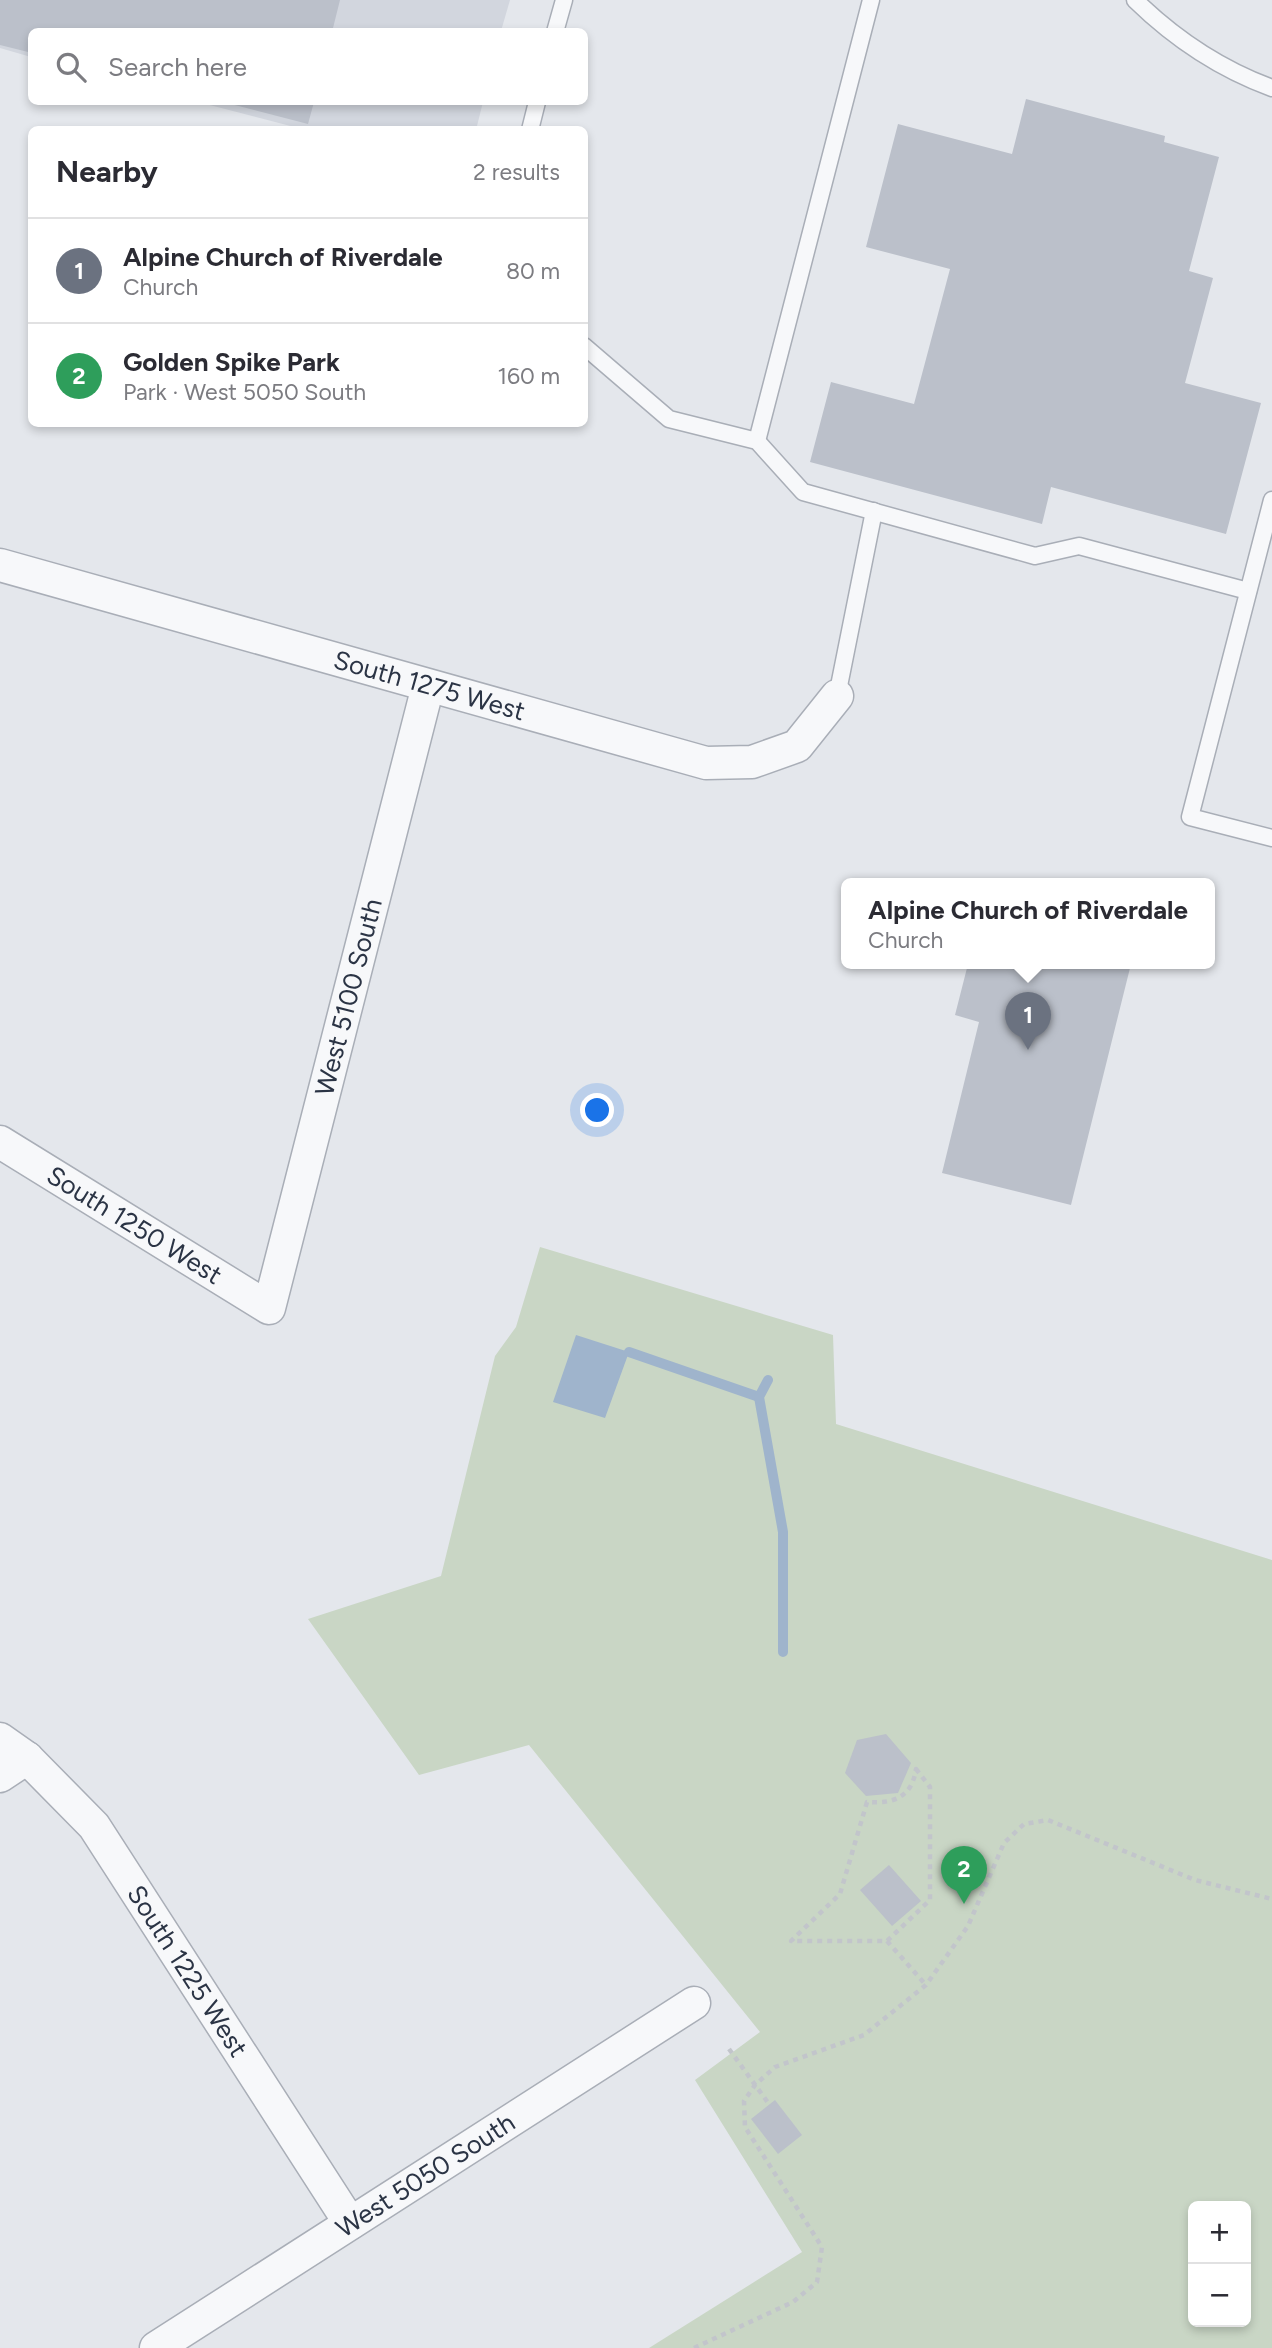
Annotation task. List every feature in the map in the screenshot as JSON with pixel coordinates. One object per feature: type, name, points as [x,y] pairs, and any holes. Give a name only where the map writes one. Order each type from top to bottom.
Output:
[{"type":"street","name":"South 1275 West","points":[[0,565],[706,763],[751,762],[797,746],[838,696]]},
{"type":"street","name":"West 5100 South","points":[[269,1308],[428,685]]},
{"type":"street","name":"South 1250 West","points":[[0,1142],[269,1308]]},
{"type":"street","name":"South 1225 West","points":[[0,1739],[27,1758],[94,1826],[351,2223]]},
{"type":"street","points":[[0,1776],[27,1758]]},
{"type":"street","name":"West 5050 South","points":[[156,2348],[694,2003]]},
{"type":"lane","points":[[556,28],[564,0]]},
{"type":"lane","points":[[757,441],[871,0]]},
{"type":"lane","points":[[1135,0],[1163,27],[1232,74],[1272,88]]},
{"type":"lane","points":[[531,126],[536,105]]},
{"type":"lane","points":[[588,349],[668,419],[757,441],[803,492],[1035,555],[1079,546],[1248,591]]},
{"type":"lane","points":[[1272,500],[1190,817],[1272,838]]},
{"type":"lane","points":[[838,696],[874,511]]},
{"type":"path","points":[[887,1941],[930,1900],[930,1787],[916,1769],[914,1782],[901,1798],[891,1802],[867,1802],[840,1894],[791,1941],[887,1941],[926,1985]]},
{"type":"path","points":[[694,2348],[793,2302],[817,2281],[822,2247],[745,2127],[744,2101],[755,2085],[775,2067],[864,2035],[926,1985],[968,1926],[1004,1843],[1024,1824],[1048,1820],[1195,1880],[1272,1899]]},
{"type":"path","points":[[729,2049],[769,2104]]},
{"type":"shaded area","points":[[0,0],[510,0],[502,28],[28,28],[28,56],[0,48]]},
{"type":"shaded area","points":[[210,105],[482,105],[477,126],[290,126]]},
{"type":"green space","points":[[540,1247],[833,1335],[836,1424],[1272,1560],[1272,2348],[649,2348],[802,2252],[695,2080],[760,2032],[529,1745],[419,1775],[308,1619],[441,1576],[495,1356],[516,1327]]},
{"type":"water","points":[[576,1335],[629,1352],[605,1418],[553,1402]]},
{"type":"building","points":[[0,0],[340,0],[333,28],[28,28],[28,52],[0,45]]},
{"type":"building","points":[[1026,99],[1165,136],[1164,142],[1219,157],[1189,271],[1213,278],[1185,383],[1261,403],[1226,534],[1051,487],[1042,524],[810,462],[831,382],[914,404],[950,269],[866,247],[898,124],[1012,154]]},
{"type":"building","points":[[235,105],[313,105],[308,124]]},
{"type":"building","points":[[967,969],[1130,969],[1071,1205],[942,1173],[979,1022],[955,1015]]},
{"type":"building","points":[[886,1734],[911,1763],[898,1793],[866,1796],[845,1773],[857,1740]]},
{"type":"building","points":[[889,1865],[921,1901],[892,1926],[860,1890]]},
{"type":"building","points":[[775,2100],[802,2135],[778,2154],[751,2119]]},
{"type":"waterway","points":[[629,1352],[759,1397]]},
{"type":"waterway","points":[[768,1380],[759,1397],[783,1532],[783,1652]]},
{"type":"place","name":"Alpine Church of Riverdale","points":[[1028,1050]]},
{"type":"place","name":"Golden Spike Park","points":[[964,1904]]}]
